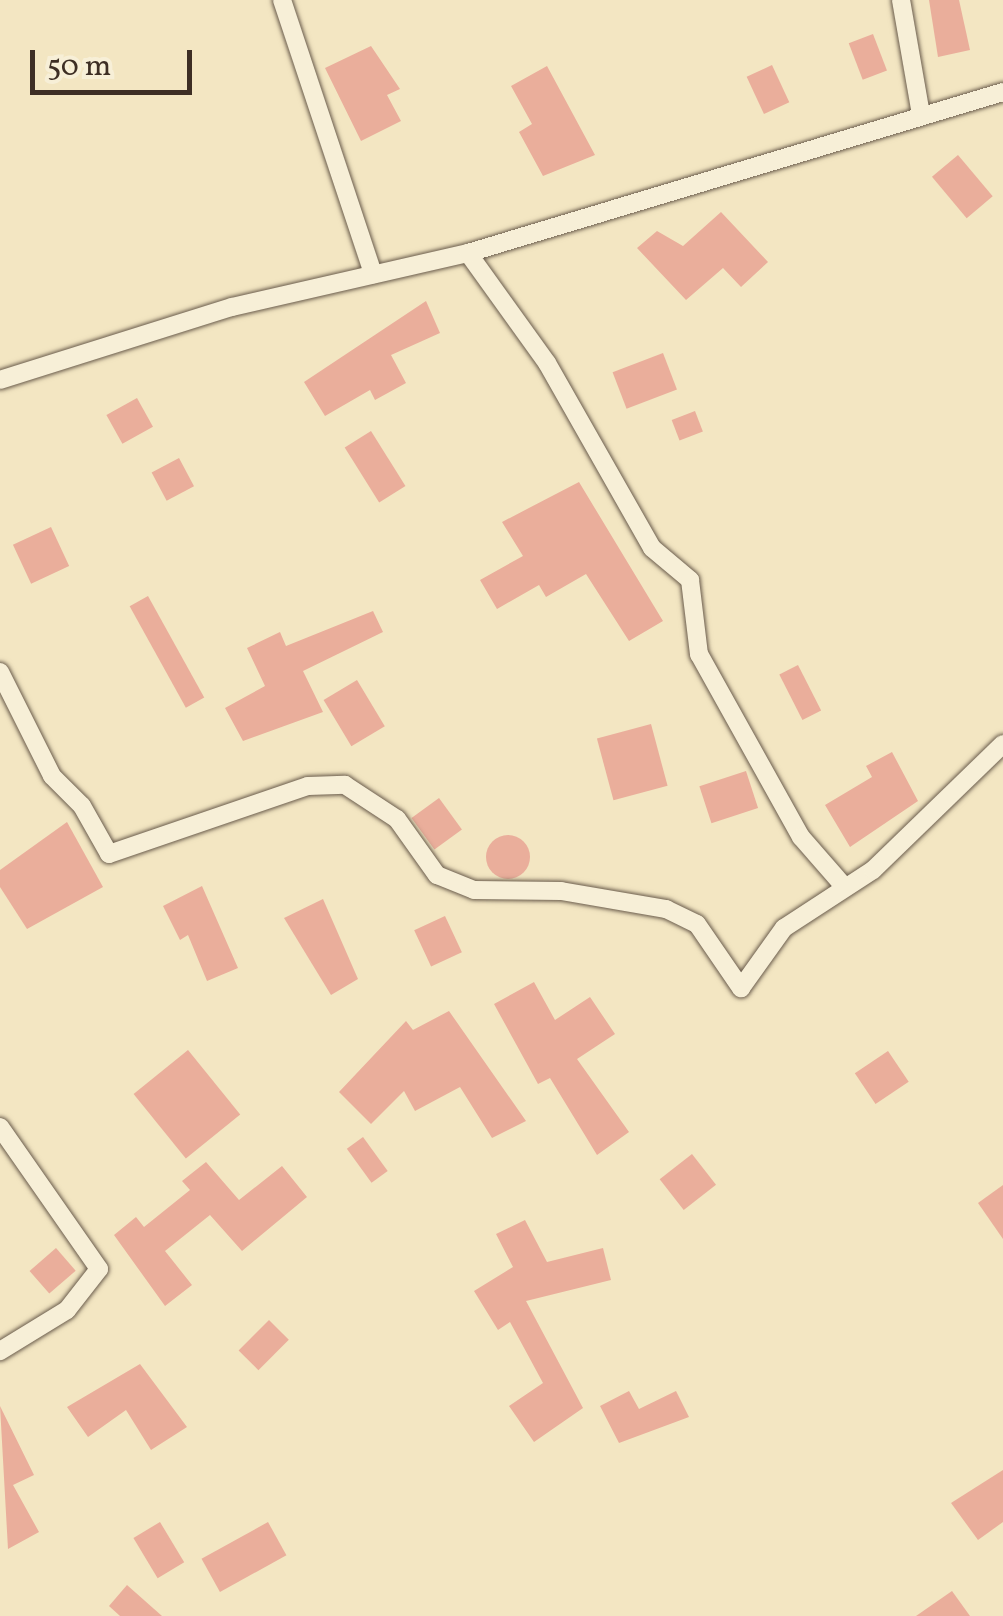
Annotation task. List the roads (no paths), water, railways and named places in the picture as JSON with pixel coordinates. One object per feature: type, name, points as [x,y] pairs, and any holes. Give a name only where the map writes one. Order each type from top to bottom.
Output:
[{"type":"street","points":[[282,0],[372,274]]},
{"type":"street","points":[[900,0],[922,115]]},
{"type":"street","points":[[0,380],[372,274],[468,253],[1003,92]]},
{"type":"street","points":[[468,253],[547,363],[652,548],[690,580],[699,654],[802,836],[842,884]]},
{"type":"street","points":[[0,672],[52,776],[82,806],[109,854],[308,786],[346,786],[397,819],[438,875],[474,890],[561,891],[666,909],[697,924],[740,988],[784,928],[932,820],[1003,744]]},
{"type":"street","points":[[0,1128],[100,1269],[67,1310],[0,1351]]}]
